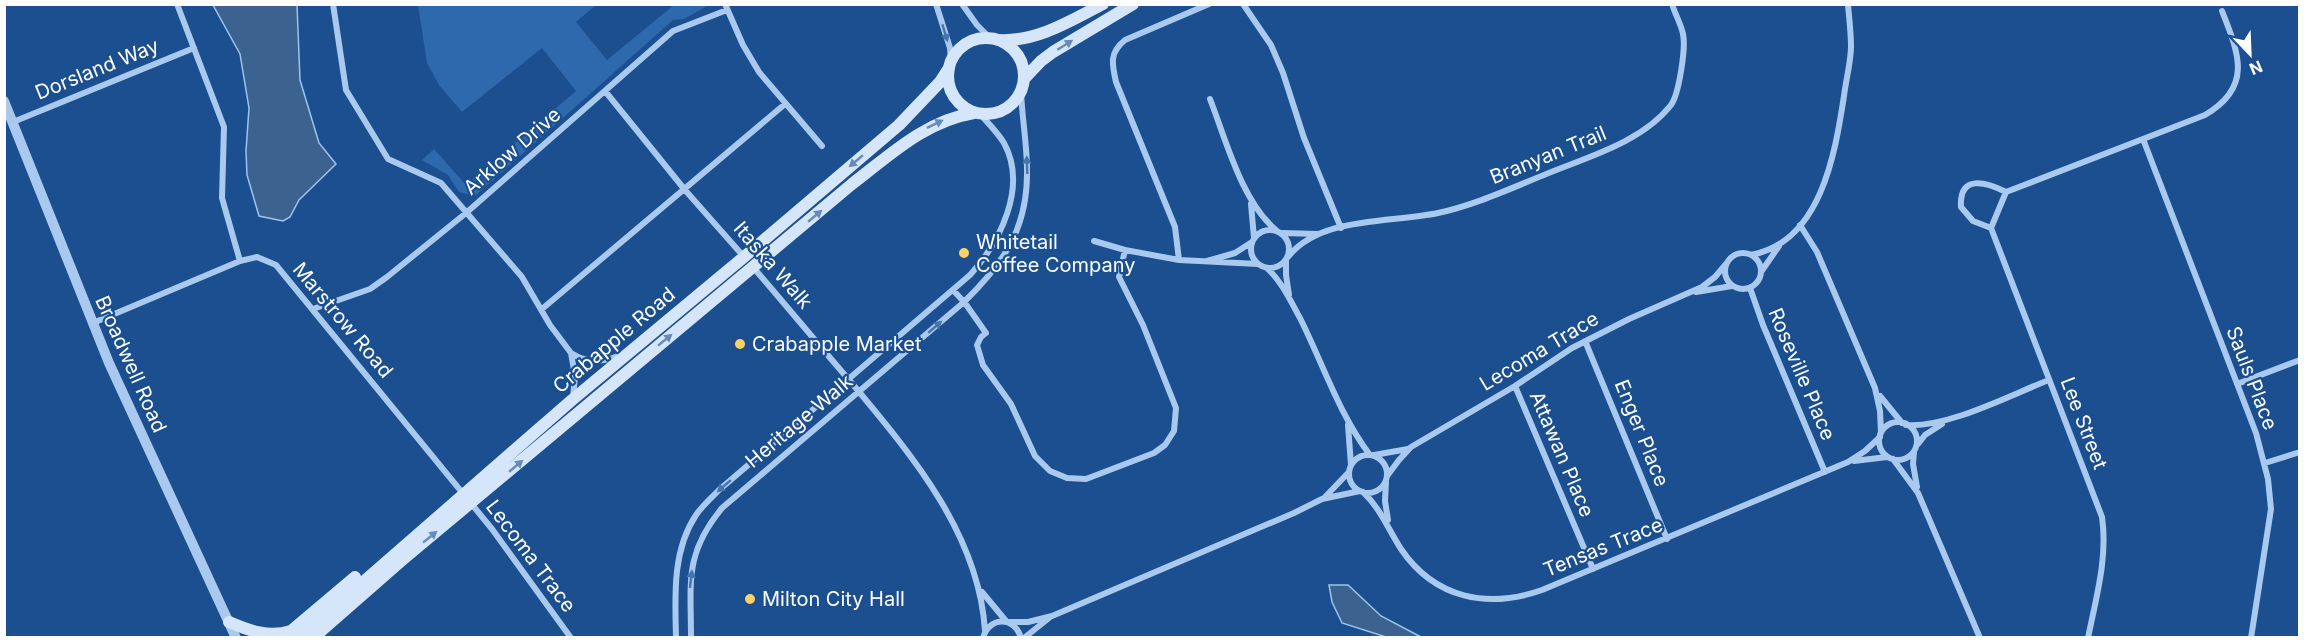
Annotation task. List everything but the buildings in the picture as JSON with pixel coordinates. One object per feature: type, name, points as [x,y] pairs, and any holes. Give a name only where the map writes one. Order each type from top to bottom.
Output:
[{"type":"main road","points":[[1103,4],[1041,34],[1011,40],[971,41],[956,53],[950,65],[948,79],[955,100],[977,114],[993,114],[1005,110],[1014,102],[1023,85],[1041,61],[1133,4]]},
{"type":"main road","points":[[994,39],[1009,45],[1018,55],[1023,66],[1023,85]]},
{"type":"main road","name":"Crabapple Road","points":[[313,638],[467,499],[572,400],[899,125],[940,82],[950,65]]},
{"type":"main road","name":"Crabapple Road","points":[[299,638],[384,562],[467,499],[753,268],[852,184],[916,135],[944,120],[977,114]]},
{"type":"main road","points":[[229,622],[269,635],[291,631],[373,562],[384,562]]},
{"type":"street","points":[[177,4],[224,127],[222,198],[240,261]]},
{"type":"street","points":[[333,4],[345,90],[388,159],[441,183],[522,277],[550,325],[571,353],[580,359],[596,362],[615,358],[630,351]]},
{"type":"street","points":[[936,4],[950,48],[950,65]]},
{"type":"street","points":[[962,4],[977,26],[994,39]]},
{"type":"street","points":[[1179,261],[1175,227],[1116,82],[1111,62],[1115,48],[1125,40],[1209,4]]},
{"type":"street","points":[[1243,4],[1271,45],[1283,73],[1304,138],[1341,228]]},
{"type":"street","name":"Branyan Trail","points":[[1287,258],[1297,247],[1324,233],[1341,228],[1368,222],[1435,214],[1469,206],[1622,143],[1648,126],[1672,104],[1683,66],[1683,36],[1672,4]]},
{"type":"street","points":[[1781,243],[1766,251],[1751,255],[1739,253],[1729,259],[1725,276],[1732,286],[1738,289],[1749,288],[1758,281],[1761,272],[1781,243],[1800,225],[1819,194],[1831,164],[1839,126],[1851,47],[1848,4]]},
{"type":"street","points":[[726,7],[751,59],[785,104],[822,146]]},
{"type":"street","name":"Arklow Drive","points":[[313,309],[370,289],[466,213],[673,31],[726,7]]},
{"type":"street","points":[[2006,192],[1987,183],[1971,184],[1962,194],[1961,207],[1973,221],[1991,228],[2006,192],[2205,115],[2227,99],[2238,77],[2238,58],[2222,11]]},
{"type":"street","name":"Dorsland Way","points":[[13,122],[194,48]]},
{"type":"street","name":"Heritage Walk","points":[[691,638],[689,589],[692,565],[707,526],[722,508],[964,302],[1003,259],[1020,225],[1024,209],[1028,170],[1023,85]]},
{"type":"street","name":"Itaska Walk","points":[[604,91],[685,190],[849,380],[923,472],[952,522],[980,590],[983,636]]},
{"type":"street","points":[[1210,99],[1250,200],[1262,217],[1289,244],[1286,275],[1291,301]]},
{"type":"street","name":"Broadwell Road","points":[[4,101],[109,363],[236,638]]},
{"type":"street","points":[[542,309],[785,104]]},
{"type":"street","name":"Heritage Walk","points":[[676,638],[675,583],[681,548],[696,514],[718,490],[954,290],[985,259],[995,245],[1009,206],[1012,172],[1003,142],[977,114]]},
{"type":"street","name":"Sauls Place","points":[[2143,139],[2265,463],[2271,509],[2251,638]]},
{"type":"street","points":[[1250,200],[1253,240],[1251,251],[1258,264]]},
{"type":"street","points":[[1800,225],[1818,252],[1875,388],[1881,411],[1880,446],[1918,493]]},
{"type":"street","name":"Lee Street","points":[[1991,228],[2098,505],[2103,527],[2101,570],[2088,638]]},
{"type":"street","points":[[1200,262],[1235,253],[1264,231],[1279,232]]},
{"type":"street","name":"Branyan Trail","points":[[1279,232],[1302,235],[1324,233]]},
{"type":"street","points":[[983,636],[992,623],[1028,622],[1052,616],[1322,499],[1361,491],[1373,492],[1387,479],[1386,466],[1372,455],[1348,422],[1291,301],[1267,268],[1258,264],[1179,261],[1094,241]]},
{"type":"street","points":[[954,290],[986,333],[981,337],[978,345],[983,365],[1011,404],[1040,462],[1059,476],[1077,479],[1095,477],[1154,453],[1170,438],[1176,423],[1174,400],[1143,325],[1119,277],[1125,250]]},
{"type":"street","points":[[1751,255],[1758,262],[1761,272]]},
{"type":"street","name":"Marstrow Road","points":[[93,323],[240,261],[257,257],[276,265],[467,499]]},
{"type":"street","points":[[1267,268],[1278,267],[1287,258]]},
{"type":"street","name":"Lecoma Trace","points":[[1372,455],[1393,453],[1411,447],[1515,386],[1585,341],[1629,319],[1690,294],[1710,282],[1726,264]]},
{"type":"street","name":"Lecoma Trace","points":[[1690,294],[1732,286]]},
{"type":"street","name":"Roseville Place","points":[[1749,288],[1825,472]]},
{"type":"street","name":"Enger Place","points":[[1585,341],[1666,539]]},
{"type":"street","points":[[571,353],[575,376],[572,400]]},
{"type":"street","points":[[2237,384],[2300,360]]},
{"type":"street","points":[[1880,435],[1890,424],[1929,424],[1950,419],[2049,380]]},
{"type":"street","name":"Attawan Place","points":[[1515,386],[1593,569]]},
{"type":"street","points":[[1875,388],[1884,403],[1915,435],[1914,472],[1918,493],[1980,638]]},
{"type":"street","points":[[1890,458],[1905,459],[1932,430],[1950,419]]},
{"type":"street","points":[[1348,422],[1352,483],[1361,491]]},
{"type":"street","name":"Tensas Trace","points":[[1361,491],[1377,507],[1400,548],[1422,572],[1441,586],[1470,597],[1490,600],[1514,598],[1542,590],[1848,462],[1865,451],[1880,435]]},
{"type":"street","name":"Lecoma Trace","points":[[1387,479],[1399,459],[1411,447]]},
{"type":"street","points":[[2265,463],[2300,452]]},
{"type":"street","points":[[1322,499],[1359,457],[1372,455]]},
{"type":"street","name":"Tensas Trace","points":[[1848,462],[1890,458]]},
{"type":"street","name":"Tensas Trace","points":[[1387,479],[1385,501],[1389,526]]},
{"type":"street","name":"Lecoma Trace","points":[[467,499],[510,553],[571,638]]},
{"type":"street","name":"Itaska Walk","points":[[980,590],[1008,622],[1018,628],[1023,638]]},
{"type":"street","points":[[1023,638],[1052,616]]},
{"type":"shaded area","points":[[213,5],[297,5],[300,80],[319,143],[336,164],[299,200],[290,217],[283,221],[259,216],[247,175],[249,108],[240,54]]},
{"type":"shaded area","points":[[418,5],[596,5],[576,22],[607,60],[674,5],[709,5],[684,19],[673,20],[475,196],[459,192],[448,175],[422,160],[434,149],[466,185],[576,91],[542,48],[462,112],[439,85],[427,63]]},
{"type":"shaded area","points":[[1329,585],[1348,585],[1381,616],[1421,637],[1386,637],[1342,623],[1332,602]]},
{"type":"place","name":"Whitetail Coffee Company","points":[[964,253]]},
{"type":"place","name":"Crabapple Market","points":[[740,344]]},
{"type":"place","name":"Milton City Hall","points":[[750,599]]}]
